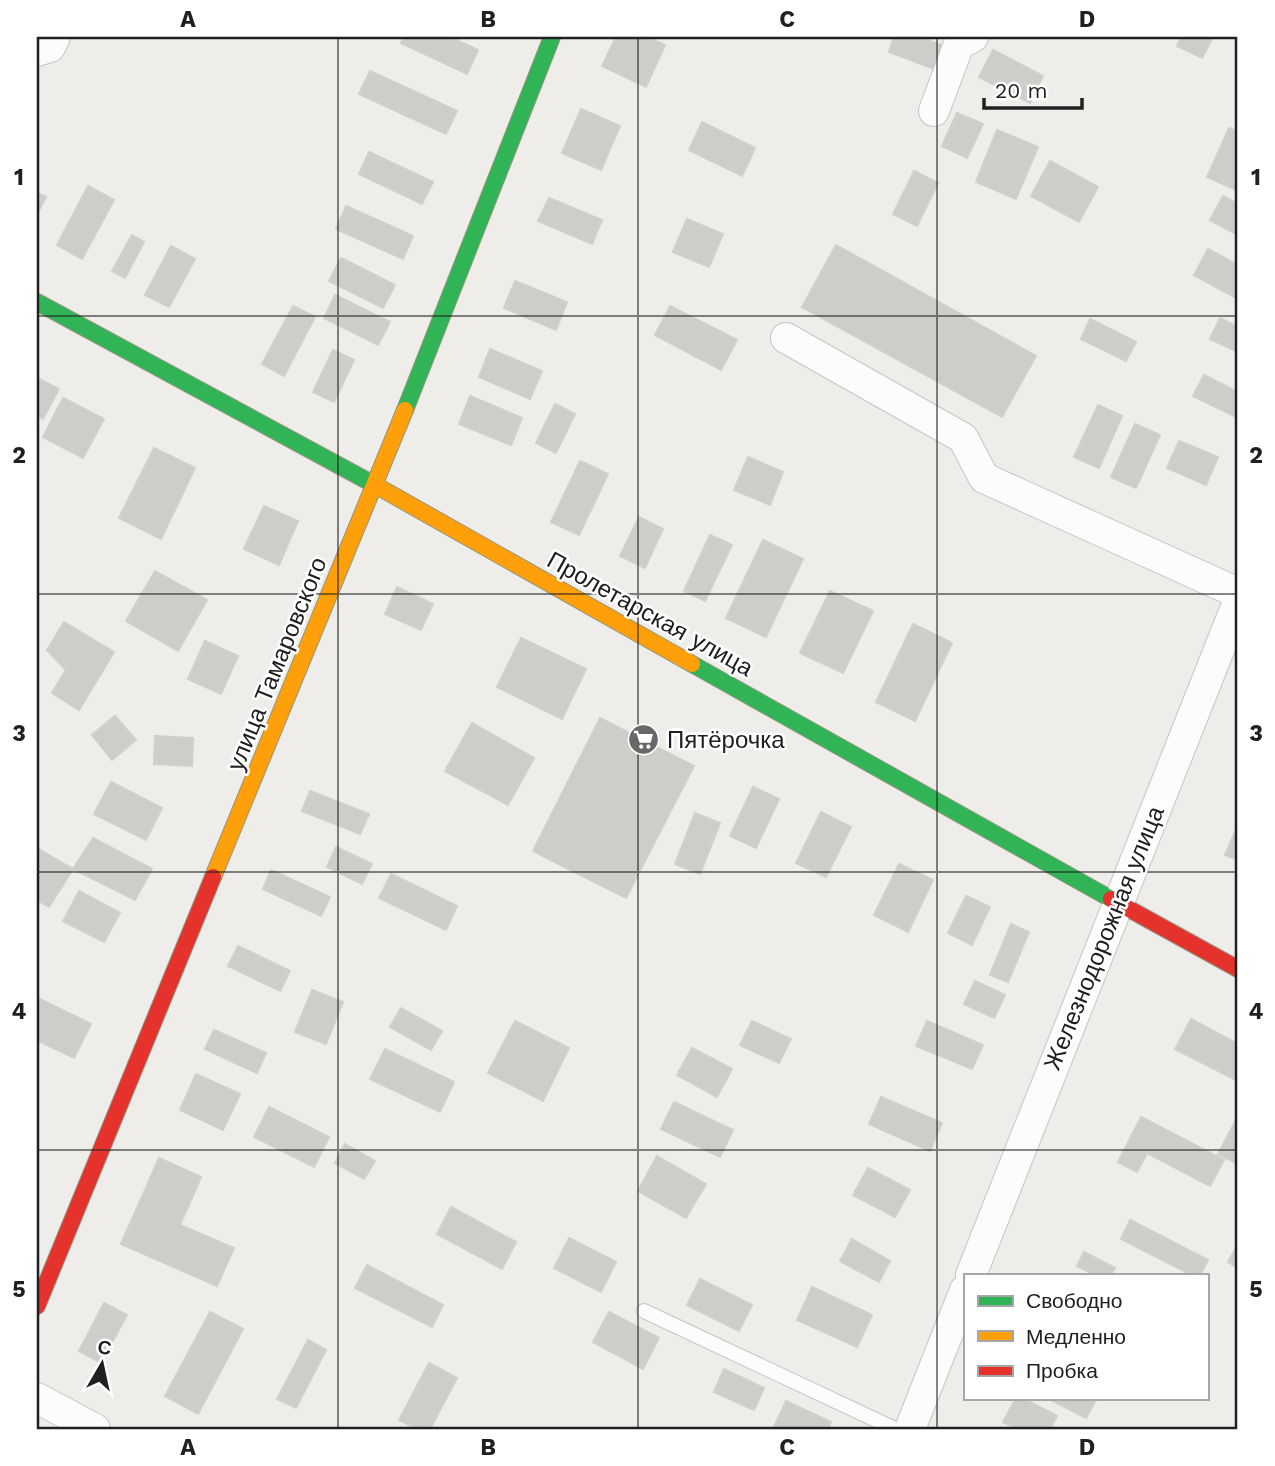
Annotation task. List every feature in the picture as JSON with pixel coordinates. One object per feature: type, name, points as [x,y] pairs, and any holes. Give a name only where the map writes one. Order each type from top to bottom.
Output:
[{"type":"street","points":[[37,51],[50,47],[55,37]]},
{"type":"street","name":"улица Тамаровского","points":[[37,1306],[375,485],[552,37]]},
{"type":"street","points":[[934,111],[958,44],[973,37]]},
{"type":"street","name":"Пролетарская улица","points":[[37,302],[375,485],[1238,969]]},
{"type":"street","points":[[786,338],[963,438],[984,478],[1238,593]]},
{"type":"street","name":"Железнодорожная улица","points":[[971,1274],[1238,602]]},
{"type":"street","points":[[910,1429],[964,1293]]},
{"type":"street","points":[[37,1398],[95,1429]]},
{"type":"lane","points":[[644,1311],[895,1429]]},
{"type":"building","points":[[404,37],[450,37],[478,50],[467,74],[401,43]]},
{"type":"building","points":[[616,37],[647,37],[665,45],[646,87],[602,66]]},
{"type":"building","points":[[894,37],[920,37],[950,48],[942,72],[889,52]]},
{"type":"building","points":[[1181,37],[1213,37],[1202,58],[1177,46]]},
{"type":"building","points":[[993,50],[1043,76],[1030,103],[979,77]]},
{"type":"building","points":[[370,71],[457,111],[446,134],[359,94]]},
{"type":"building","points":[[581,109],[620,126],[601,170],[562,153]]},
{"type":"building","points":[[957,113],[983,124],[967,158],[942,146]]},
{"type":"building","points":[[702,122],[755,148],[742,176],[689,150]]},
{"type":"building","points":[[1229,128],[1238,132],[1238,191],[1207,177]]},
{"type":"building","points":[[997,130],[1038,147],[1016,199],[976,182]]},
{"type":"building","points":[[369,152],[433,182],[422,204],[359,174]]},
{"type":"building","points":[[1050,161],[1098,187],[1079,222],[1031,196]]},
{"type":"building","points":[[914,171],[938,183],[917,226],[893,214]]},
{"type":"building","points":[[88,186],[114,200],[82,259],[57,245]]},
{"type":"building","points":[[37,193],[46,197],[37,214]]},
{"type":"building","points":[[1223,196],[1238,204],[1238,235],[1210,220]]},
{"type":"building","points":[[549,198],[602,220],[592,244],[538,221]]},
{"type":"building","points":[[346,206],[413,236],[403,259],[336,229]]},
{"type":"building","points":[[687,219],[723,234],[709,267],[673,252]]},
{"type":"building","points":[[132,235],[144,242],[125,278],[112,271]]},
{"type":"building","points":[[836,245],[1036,356],[1002,417],[802,307]]},
{"type":"building","points":[[171,246],[195,259],[169,307],[145,295]]},
{"type":"building","points":[[1208,249],[1238,265],[1238,299],[1194,275]]},
{"type":"building","points":[[341,258],[395,285],[383,308],[329,281]]},
{"type":"building","points":[[515,281],[567,302],[556,330],[504,308]]},
{"type":"building","points":[[335,295],[390,322],[378,345],[324,318]]},
{"type":"building","points":[[293,306],[315,317],[284,376],[262,364]]},
{"type":"building","points":[[670,306],[737,340],[721,370],[655,335]]},
{"type":"building","points":[[1220,318],[1238,327],[1238,352],[1210,339]]},
{"type":"building","points":[[1090,319],[1136,342],[1126,361],[1081,339]]},
{"type":"building","points":[[490,349],[542,371],[530,399],[479,377]]},
{"type":"building","points":[[333,350],[354,360],[334,402],[313,392]]},
{"type":"building","points":[[1204,375],[1238,392],[1238,418],[1193,396]]},
{"type":"building","points":[[37,378],[59,389],[43,419],[37,415]]},
{"type":"building","points":[[470,396],[522,418],[511,445],[459,424]]},
{"type":"building","points":[[63,398],[104,419],[83,458],[43,437]]},
{"type":"building","points":[[555,404],[575,414],[556,453],[536,443]]},
{"type":"building","points":[[1098,405],[1122,416],[1099,468],[1074,457]]},
{"type":"building","points":[[1135,424],[1160,435],[1136,488],[1111,477]]},
{"type":"building","points":[[1179,441],[1218,457],[1206,485],[1167,468]]},
{"type":"building","points":[[154,448],[195,468],[161,539],[119,518]]},
{"type":"building","points":[[748,457],[783,472],[770,505],[734,490]]},
{"type":"building","points":[[580,461],[608,474],[579,535],[551,522]]},
{"type":"building","points":[[264,506],[298,521],[279,565],[244,549]]},
{"type":"building","points":[[639,517],[663,529],[645,568],[620,556]]},
{"type":"building","points":[[710,535],[732,545],[705,601],[684,591]]},
{"type":"building","points":[[763,540],[803,559],[766,637],[726,618]]},
{"type":"building","points":[[155,571],[207,600],[178,651],[126,621]]},
{"type":"building","points":[[397,587],[433,604],[421,630],[385,614]]},
{"type":"building","points":[[830,591],[873,611],[843,673],[800,653]]},
{"type":"building","points":[[64,622],[114,652],[79,710],[52,693],[66,670],[47,650]]},
{"type":"building","points":[[913,624],[952,643],[915,721],[876,702]]},
{"type":"building","points":[[521,638],[586,669],[562,719],[497,687]]},
{"type":"building","points":[[205,641],[238,656],[221,694],[188,679]]},
{"type":"building","points":[[115,716],[136,740],[112,760],[92,735]]},
{"type":"building","points":[[600,718],[694,766],[626,898],[533,851]]},
{"type":"building","points":[[472,723],[534,758],[508,805],[445,771]]},
{"type":"building","points":[[155,736],[193,738],[192,766],[154,764]]},
{"type":"building","points":[[111,782],[162,808],[146,840],[94,814]]},
{"type":"building","points":[[753,787],[779,799],[756,848],[730,836]]},
{"type":"building","points":[[310,791],[369,814],[360,834],[302,811]]},
{"type":"building","points":[[821,812],[851,827],[826,877],[796,863]]},
{"type":"building","points":[[695,813],[720,823],[700,874],[675,864]]},
{"type":"building","points":[[1238,825],[1238,860],[1225,855]]},
{"type":"building","points":[[93,838],[152,869],[135,900],[73,869]]},
{"type":"building","points":[[336,847],[372,864],[362,884],[327,867]]},
{"type":"building","points":[[37,848],[73,869],[49,907],[37,900]]},
{"type":"building","points":[[899,864],[933,880],[908,932],[874,915]]},
{"type":"building","points":[[271,870],[330,897],[321,916],[263,889]]},
{"type":"building","points":[[391,874],[457,906],[446,930],[379,898]]},
{"type":"building","points":[[79,891],[120,913],[104,942],[63,921]]},
{"type":"building","points":[[966,896],[990,907],[972,945],[948,933]]},
{"type":"building","points":[[1011,924],[1029,932],[1008,982],[990,975]]},
{"type":"building","points":[[238,946],[290,971],[280,991],[228,966]]},
{"type":"building","points":[[975,981],[1005,995],[994,1018],[964,1004]]},
{"type":"building","points":[[312,990],[343,1002],[326,1044],[295,1032]]},
{"type":"building","points":[[40,999],[91,1024],[74,1058],[37,1040],[37,1005]]},
{"type":"building","points":[[401,1008],[442,1031],[431,1050],[390,1027]]},
{"type":"building","points":[[1191,1019],[1238,1044],[1238,1081],[1175,1049]]},
{"type":"building","points":[[515,1021],[569,1048],[543,1101],[488,1073]]},
{"type":"building","points":[[752,1021],[791,1039],[779,1063],[740,1045]]},
{"type":"building","points":[[927,1021],[983,1045],[972,1069],[916,1046]]},
{"type":"building","points":[[214,1030],[266,1053],[257,1073],[205,1049]]},
{"type":"building","points":[[692,1048],[732,1069],[717,1097],[677,1075]]},
{"type":"building","points":[[385,1049],[454,1082],[440,1112],[370,1079]]},
{"type":"building","points":[[196,1074],[240,1094],[223,1130],[180,1110]]},
{"type":"building","points":[[881,1097],[942,1123],[930,1151],[869,1124]]},
{"type":"building","points":[[674,1102],[733,1130],[720,1157],[661,1129]]},
{"type":"building","points":[[269,1107],[329,1137],[314,1167],[254,1137]]},
{"type":"building","points":[[1238,1116],[1238,1164],[1218,1154]]},
{"type":"building","points":[[1141,1117],[1224,1160],[1210,1186],[1147,1153],[1137,1172],[1118,1162]]},
{"type":"building","points":[[345,1144],[375,1161],[364,1179],[335,1163]]},
{"type":"building","points":[[657,1156],[706,1184],[686,1218],[638,1191]]},
{"type":"building","points":[[159,1158],[201,1177],[180,1225],[234,1248],[217,1286],[121,1244]]},
{"type":"building","points":[[868,1168],[910,1190],[895,1217],[853,1195]]},
{"type":"building","points":[[451,1207],[516,1242],[502,1269],[437,1234]]},
{"type":"building","points":[[1130,1220],[1208,1260],[1201,1274],[1190,1274],[1121,1239]]},
{"type":"building","points":[[569,1238],[616,1262],[601,1292],[554,1268]]},
{"type":"building","points":[[852,1239],[890,1261],[879,1282],[840,1261]]},
{"type":"building","points":[[1238,1244],[1238,1268],[1228,1262]]},
{"type":"building","points":[[1084,1252],[1115,1268],[1112,1274],[1093,1274],[1077,1266]]},
{"type":"building","points":[[367,1265],[443,1305],[432,1327],[355,1288]]},
{"type":"building","points":[[700,1279],[752,1305],[739,1331],[687,1305]]},
{"type":"building","points":[[812,1287],[872,1315],[857,1347],[797,1320]]},
{"type":"building","points":[[104,1303],[127,1315],[101,1363],[79,1351]]},
{"type":"building","points":[[210,1312],[243,1329],[198,1414],[165,1396]]},
{"type":"building","points":[[609,1312],[659,1338],[643,1369],[593,1342]]},
{"type":"building","points":[[308,1340],[326,1350],[296,1408],[277,1399]]},
{"type":"building","points":[[429,1363],[457,1378],[430,1429],[417,1429],[399,1420]]},
{"type":"building","points":[[724,1369],[764,1388],[754,1410],[714,1392]]},
{"type":"building","points":[[1015,1400],[1026,1400],[1057,1416],[1050,1429],[1018,1429],[1003,1422]]},
{"type":"building","points":[[1051,1400],[1096,1400],[1086,1418]]},
{"type":"building","points":[[786,1401],[831,1422],[828,1429],[773,1429]]},
{"type":"traffic: fast","points":[[405,410],[552,37]]},
{"type":"traffic: fast","points":[[37,302],[375,485]]},
{"type":"traffic: fast","points":[[692,664],[1111,899]]},
{"type":"traffic: slow","points":[[213,877],[405,410]]},
{"type":"traffic: slow","points":[[375,485],[692,664]]},
{"type":"traffic: jam","points":[[37,1306],[213,877]]},
{"type":"traffic: jam","points":[[1111,899],[1238,969]]},
{"type":"place","name":"Пятёрочка","points":[[644,740]]}]
